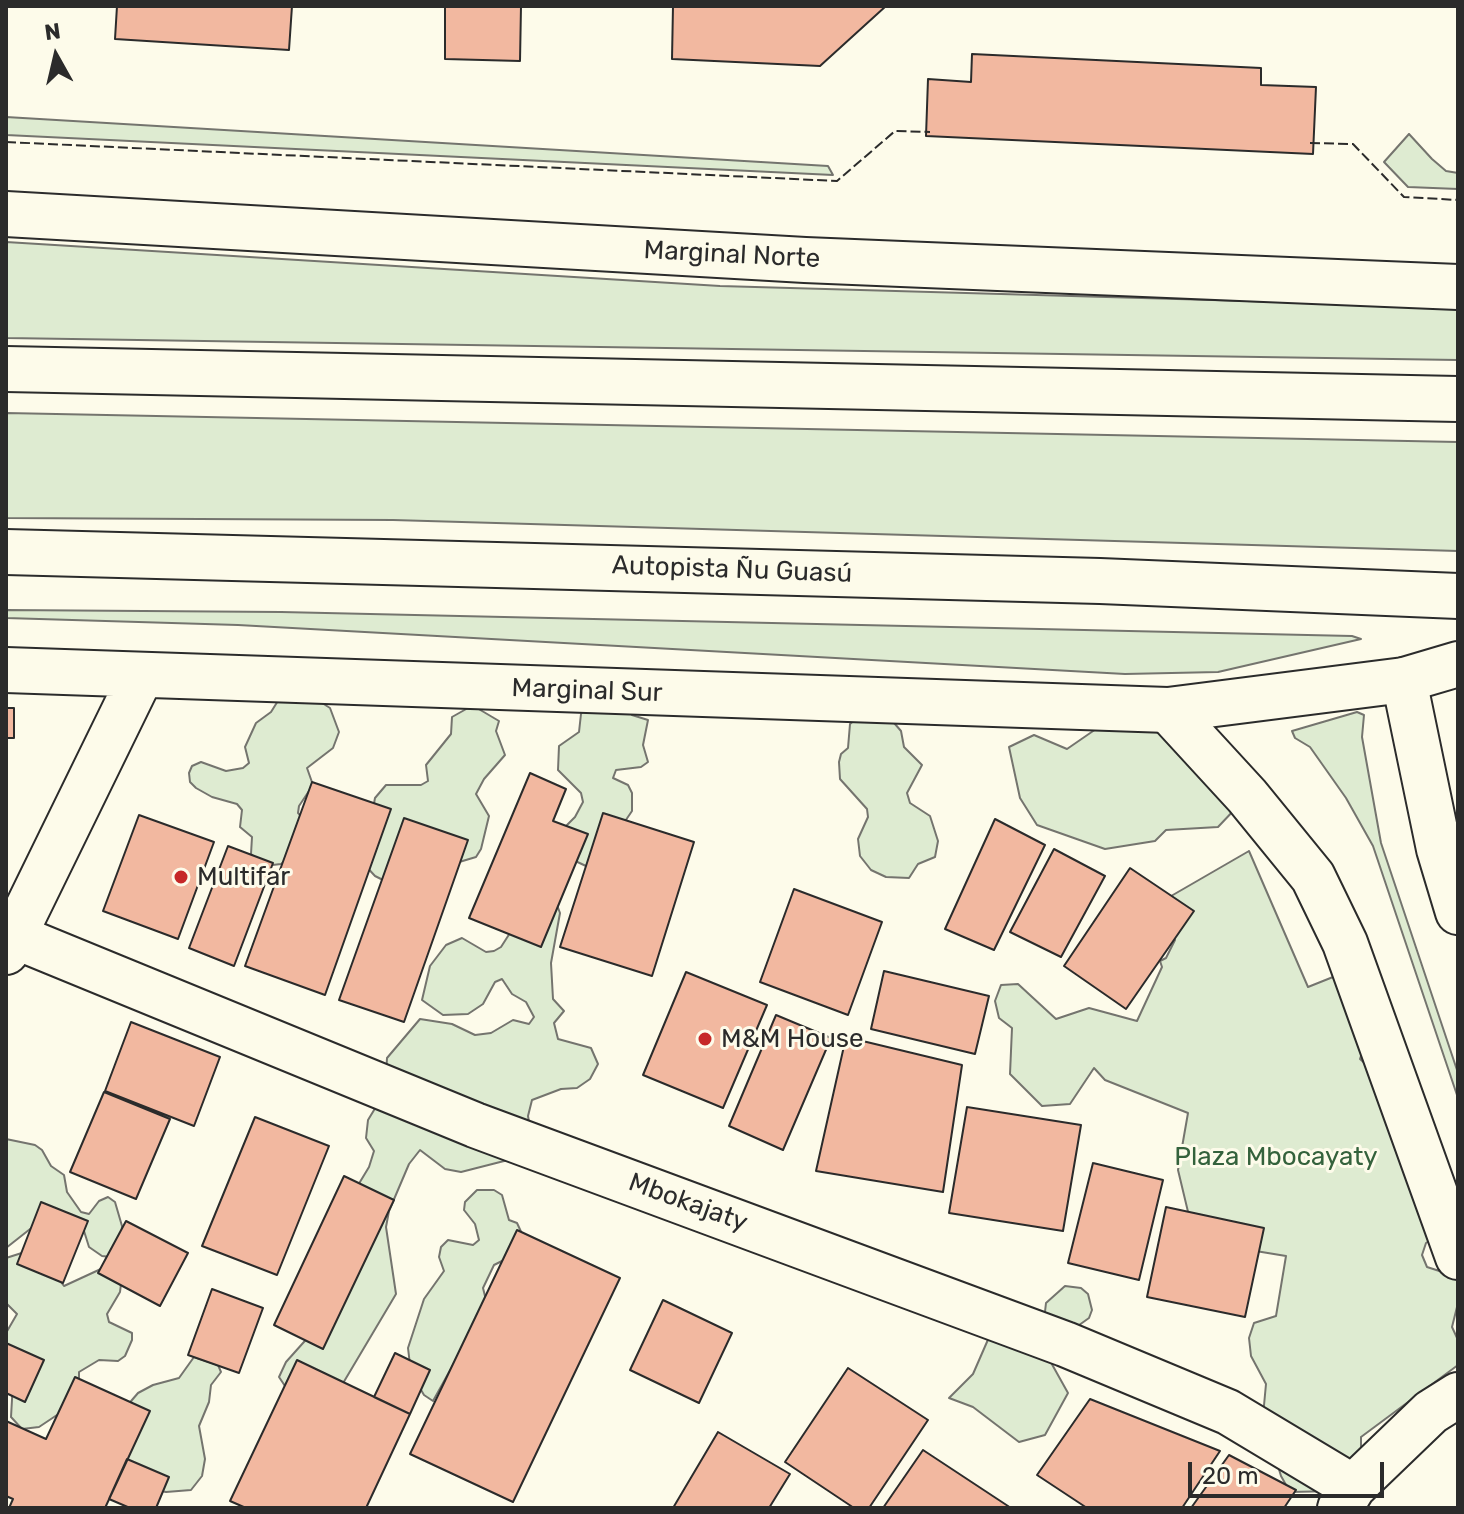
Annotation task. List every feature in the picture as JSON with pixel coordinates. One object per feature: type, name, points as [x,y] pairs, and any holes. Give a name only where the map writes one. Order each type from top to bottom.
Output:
[{"type":"main road","name":"Marginal Norte","points":[[6,214],[805,260],[1458,287]]},
{"type":"main road","points":[[6,369],[1458,399]]},
{"type":"main road","name":"Autopista Ñu Guasú","points":[[6,552],[1100,581],[1458,596]]},
{"type":"main road","name":"Marginal Sur","points":[[6,670],[1168,710],[1404,680],[1458,664]]},
{"type":"main road","points":[[10,944],[141,676]]},
{"type":"main road","points":[[1404,680],[1436,835],[1458,912]]},
{"type":"main road","points":[[1168,710],[1247,796],[1313,877],[1345,943],[1458,1257]]},
{"type":"main road","name":"Mbokajaty","points":[[10,944],[475,1125],[1065,1344],[1228,1412],[1346,1498]]},
{"type":"main road","points":[[1346,1498],[1431,1412],[1458,1395]]},
{"type":"green space","points":[[6,117],[828,166],[833,175],[6,135]]},
{"type":"green space","points":[[1409,134],[1446,171],[1458,173],[1458,189],[1408,187],[1384,162]]},
{"type":"green space","points":[[6,242],[720,286],[1458,307],[1458,360],[6,338]]},
{"type":"green space","points":[[6,413],[1458,442],[1458,551],[393,520],[6,518]]},
{"type":"green space","points":[[6,610],[281,612],[1352,636],[1361,639],[1218,672],[1125,674],[238,625],[6,618]]},
{"type":"green space","points":[[308,694],[330,708],[339,732],[333,748],[307,768],[313,785],[299,806],[298,813],[304,819],[295,853],[281,864],[264,866],[251,854],[252,837],[240,827],[242,810],[237,804],[212,797],[196,788],[190,782],[189,773],[192,766],[201,762],[226,771],[243,768],[249,763],[245,747],[256,723],[271,712],[281,696]]},
{"type":"green space","points":[[625,699],[632,715],[648,720],[643,745],[648,762],[641,767],[616,770],[613,778],[628,785],[632,793],[632,811],[596,864],[586,866],[571,859],[563,829],[575,817],[583,802],[581,793],[558,770],[559,746],[579,732],[581,714],[586,707]]},
{"type":"green space","points":[[468,708],[477,708],[499,721],[496,731],[505,755],[484,779],[476,794],[489,816],[481,849],[476,857],[389,883],[375,876],[363,863],[375,798],[386,785],[421,785],[428,781],[426,765],[451,734],[452,717]]},
{"type":"green space","points":[[1357,712],[1364,715],[1362,737],[1381,843],[1458,1073],[1458,1098],[1373,846],[1346,798],[1310,747],[1295,738],[1292,731]]},
{"type":"green space","points":[[889,717],[901,731],[904,747],[922,765],[907,793],[910,803],[930,816],[938,841],[935,857],[918,864],[909,878],[886,877],[871,870],[860,856],[858,839],[868,817],[867,809],[840,779],[839,762],[841,754],[848,748],[850,724],[856,719]]},
{"type":"green space","points":[[1178,725],[1236,808],[1218,827],[1166,830],[1155,841],[1105,849],[1037,825],[1020,798],[1009,747],[1034,735],[1067,749],[1096,729]]},
{"type":"green space","name":"Plaza Mbocayaty","points":[[1249,851],[1308,987],[1333,977],[1351,982],[1363,1050],[1360,1059],[1379,1076],[1432,1239],[1426,1243],[1422,1255],[1427,1267],[1458,1277],[1458,1303],[1452,1327],[1458,1340],[1458,1365],[1361,1437],[1361,1460],[1335,1491],[1290,1492],[1281,1476],[1263,1416],[1266,1384],[1251,1356],[1249,1338],[1254,1323],[1276,1316],[1286,1256],[1195,1241],[1178,1170],[1188,1113],[1105,1080],[1094,1068],[1070,1104],[1042,1106],[1010,1074],[1012,1028],[999,1018],[995,1001],[1001,985],[1018,984],[1056,1019],[1089,1008],[1137,1021],[1162,967],[1160,961],[1166,958],[1175,940],[1159,903]]},
{"type":"green space","points":[[557,905],[560,913],[551,963],[553,999],[564,1011],[554,1023],[558,1039],[591,1048],[598,1064],[590,1079],[577,1088],[561,1089],[532,1100],[528,1116],[531,1134],[508,1160],[461,1172],[445,1169],[420,1150],[409,1164],[389,1211],[386,1227],[396,1294],[336,1395],[289,1392],[279,1377],[286,1362],[320,1324],[343,1210],[369,1167],[374,1151],[366,1138],[368,1120],[385,1092],[387,1058],[420,1019],[452,1024],[475,1035],[491,1033],[513,1020],[529,1024],[534,1017],[526,1002],[512,994],[502,979],[495,982],[483,1004],[468,1014],[443,1015],[422,1000],[430,966],[446,945],[462,938],[486,952],[494,951],[501,947],[526,908]]},
{"type":"green space","points":[[6,1139],[35,1145],[42,1150],[51,1166],[64,1175],[67,1192],[81,1212],[89,1214],[99,1201],[108,1197],[115,1202],[122,1226],[121,1244],[111,1257],[102,1256],[89,1247],[84,1231],[39,1222],[6,1248]]},
{"type":"green space","points":[[477,1190],[494,1190],[502,1195],[509,1220],[517,1223],[524,1238],[516,1254],[494,1265],[483,1288],[487,1304],[433,1401],[424,1395],[411,1373],[408,1348],[424,1299],[444,1271],[439,1257],[441,1247],[448,1240],[473,1245],[479,1240],[475,1224],[464,1210],[465,1202]]},
{"type":"green space","points":[[28,1251],[49,1266],[64,1286],[103,1268],[121,1284],[120,1292],[107,1314],[109,1322],[132,1333],[132,1340],[125,1356],[118,1361],[99,1360],[79,1372],[79,1397],[66,1409],[39,1427],[22,1429],[11,1417],[13,1382],[6,1363],[6,1333],[17,1314],[6,1303],[6,1258]]},
{"type":"green space","points":[[1065,1286],[1081,1288],[1088,1294],[1092,1310],[1089,1318],[1044,1350],[1068,1393],[1045,1435],[1019,1442],[973,1407],[949,1398],[973,1374],[990,1335],[1043,1329],[1046,1303]]},
{"type":"green space","points":[[194,1357],[218,1365],[221,1372],[211,1385],[209,1402],[199,1426],[205,1459],[202,1476],[191,1490],[166,1492],[140,1487],[119,1473],[126,1407],[138,1393],[179,1378]]},
{"type":"building","points":[[117,6],[292,6],[289,50],[115,39]]},
{"type":"building","points":[[445,6],[521,6],[520,61],[445,59]]},
{"type":"building","points":[[673,6],[886,6],[820,66],[672,59]]},
{"type":"building","points":[[972,54],[1261,68],[1261,85],[1316,87],[1313,154],[926,136],[928,79],[971,82]]},
{"type":"building","points":[[6,708],[14,708],[14,738],[6,738]]},
{"type":"building","points":[[530,773],[566,789],[553,821],[588,834],[541,947],[469,918]]},
{"type":"building","points":[[312,782],[391,809],[325,995],[245,966]]},
{"type":"building","points":[[603,813],[694,842],[652,976],[560,947]]},
{"type":"building","points":[[139,815],[214,842],[178,939],[103,911]]},
{"type":"building","points":[[404,818],[468,840],[404,1022],[339,1000]]},
{"type":"building","points":[[995,819],[1045,845],[994,950],[945,929]]},
{"type":"building","points":[[228,846],[273,863],[234,966],[189,948]]},
{"type":"building","points":[[1054,849],[1105,876],[1061,957],[1010,932]]},
{"type":"building","points":[[1130,868],[1194,911],[1126,1009],[1064,966]]},
{"type":"building","points":[[794,889],[882,922],[848,1015],[760,982]]},
{"type":"building","points":[[884,971],[989,996],[975,1054],[871,1029]]},
{"type":"building","points":[[686,972],[767,1005],[723,1108],[643,1075]]},
{"type":"building","points":[[776,1015],[831,1038],[783,1150],[729,1126]]},
{"type":"building","points":[[131,1022],[220,1057],[194,1126],[105,1091]]},
{"type":"building","points":[[846,1037],[962,1065],[943,1192],[816,1171]]},
{"type":"building","points":[[104,1092],[170,1119],[136,1199],[70,1172]]},
{"type":"building","points":[[967,1107],[1081,1125],[1063,1231],[949,1213]]},
{"type":"building","points":[[255,1117],[329,1146],[277,1275],[202,1246]]},
{"type":"building","points":[[1093,1163],[1163,1180],[1139,1280],[1068,1263]]},
{"type":"building","points":[[344,1176],[394,1200],[323,1349],[274,1325]]},
{"type":"building","points":[[41,1202],[88,1221],[63,1283],[17,1264]]},
{"type":"building","points":[[1166,1207],[1264,1228],[1245,1317],[1147,1297]]},
{"type":"building","points":[[126,1221],[188,1253],[160,1306],[98,1273]]},
{"type":"building","points":[[517,1230],[620,1278],[513,1502],[410,1454]]},
{"type":"building","points":[[212,1289],[263,1308],[239,1373],[188,1355]]},
{"type":"building","points":[[663,1300],[732,1333],[699,1403],[630,1370]]},
{"type":"building","points":[[6,1343],[44,1360],[25,1402],[6,1393]]},
{"type":"building","points":[[395,1353],[430,1370],[410,1414],[374,1397]]},
{"type":"building","points":[[297,1360],[410,1414],[366,1508],[246,1508],[230,1501]]},
{"type":"building","points":[[848,1368],[928,1420],[869,1508],[854,1508],[785,1462]]},
{"type":"building","points":[[75,1377],[150,1411],[105,1508],[9,1508],[13,1499],[6,1496],[6,1421],[46,1439]]},
{"type":"building","points":[[1090,1399],[1220,1451],[1182,1508],[1087,1508],[1037,1475]]},
{"type":"building","points":[[718,1432],[790,1474],[769,1508],[673,1508]]},
{"type":"building","points":[[923,1450],[1011,1508],[883,1508]]},
{"type":"building","points":[[1229,1455],[1296,1490],[1284,1508],[1191,1508]]},
{"type":"building","points":[[127,1459],[169,1477],[156,1508],[130,1508],[109,1499]]},
{"type":"fence","points":[[6,142],[837,181],[895,131],[930,132]]},
{"type":"fence","points":[[1310,143],[1353,144],[1404,197],[1458,200]]},
{"type":"place","name":"Multifar","points":[[181,877]]},
{"type":"place","name":"M&M House","points":[[705,1039]]}]
